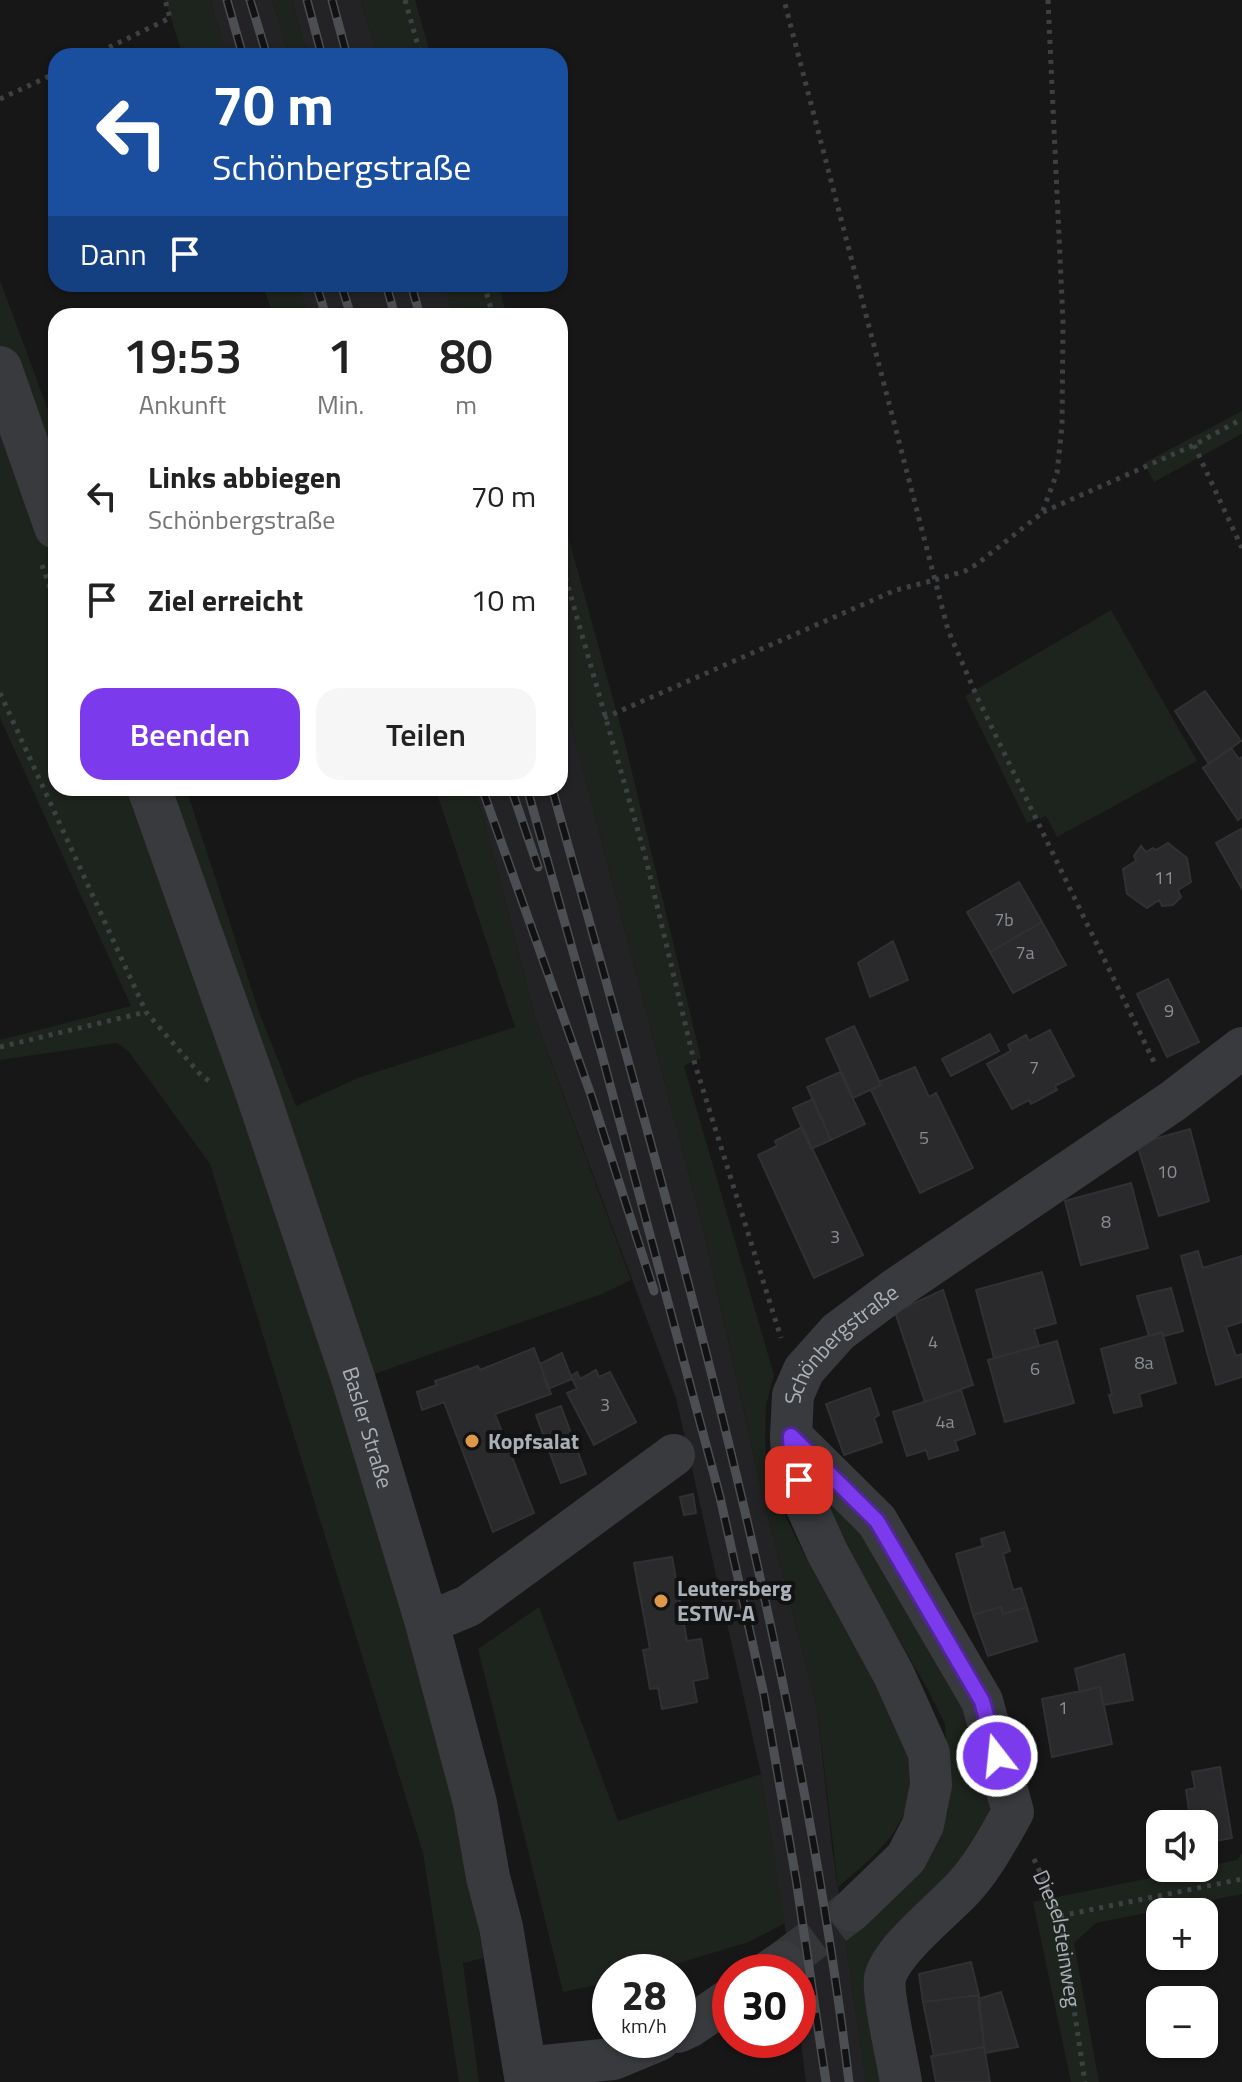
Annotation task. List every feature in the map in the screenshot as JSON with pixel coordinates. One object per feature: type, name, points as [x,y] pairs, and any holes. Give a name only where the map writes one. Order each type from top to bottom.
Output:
[{"type":"street","points":[[0,368],[48,504]]},
{"type":"street","name":"Basler Straße","points":[[152,796],[257,1092],[354,1381],[427,1623],[475,1803],[488,1877],[501,1927],[525,2075]]},
{"type":"street","name":"Schönbergstraße","points":[[851,1911],[906,1858],[923,1825],[931,1785],[929,1753],[894,1675],[827,1552],[805,1503],[792,1457],[791,1436],[793,1395],[804,1370],[838,1332],[894,1290],[1173,1101],[1242,1048]]},
{"type":"street","points":[[791,1436],[877,1521],[982,1701],[1013,1812],[967,1884],[910,1941],[895,1959],[885,1979],[901,2082]]},
{"type":"street","points":[[427,1623],[468,1606],[674,1455]]},
{"type":"street","points":[[525,2075],[615,2058]]},
{"type":"path","points":[[108,48],[170,18],[165,0]]},
{"type":"path","points":[[405,0],[419,48]]},
{"type":"path","points":[[784,0],[948,630],[978,699],[1173,1101]]},
{"type":"path","points":[[1042,513],[1057,473],[1062,412],[1063,322],[1048,0]]},
{"type":"path","points":[[0,99],[48,77]]},
{"type":"path","points":[[604,718],[896,590],[965,571],[1042,513],[1194,445],[1242,419]]},
{"type":"path","points":[[1194,445],[1242,548]]},
{"type":"path","points":[[568,587],[646,859],[694,1061],[780,1337],[804,1370]]},
{"type":"path","points":[[0,693],[146,1012],[199,1073]]},
{"type":"path","points":[[0,1047],[146,1012]]},
{"type":"path","name":"Dieselsteinweg","points":[[1013,1812],[1060,1916],[1085,2082]]},
{"type":"path","points":[[1060,1916],[1242,1879]]},
{"type":"shaded area","points":[[165,0],[210,0],[225,48],[180,48]]},
{"type":"shaded area","points":[[210,0],[272,0],[287,48],[225,48]]},
{"type":"shaded area","points":[[272,0],[292,0],[305,48],[287,48]]},
{"type":"shaded area","points":[[292,0],[361,0],[376,48],[305,48]]},
{"type":"shaded area","points":[[361,0],[415,0],[429,48],[376,48]]},
{"type":"shaded area","points":[[0,280],[48,410],[48,796],[189,796],[258,1009],[296,1106],[358,1078],[515,1027],[438,796],[475,796],[484,819],[536,1021],[631,1280],[602,1294],[337,1387],[448,1764],[484,1958],[463,1963],[479,2082],[459,2082],[423,1853],[210,1164],[129,1052],[117,1043],[0,1060],[0,1040],[131,1006],[0,718]]},
{"type":"shaded area","points":[[265,292],[300,292],[306,308],[271,308]]},
{"type":"shaded area","points":[[300,292],[447,292],[452,308],[306,308]]},
{"type":"shaded area","points":[[447,292],[500,292],[505,308],[452,308]]},
{"type":"shaded area","points":[[1242,411],[1242,434],[1154,482],[1144,463]]},
{"type":"shaded area","points":[[568,536],[623,735],[701,1058],[684,1066],[774,1375],[766,1405],[768,1473],[775,1495],[806,1558],[908,1743],[910,1770],[905,1811],[887,1841],[838,1887],[817,1707],[764,1501],[704,1232],[568,713]]},
{"type":"shaded area","points":[[1111,610],[1197,761],[1057,837],[1046,816],[1027,823],[965,696]]},
{"type":"shaded area","points":[[568,713],[704,1232],[764,1501],[817,1707],[832,1847],[866,2082],[806,2082],[803,2058],[816,2058],[816,1954],[789,1954],[761,1774],[676,1398],[536,1021],[484,819],[475,796],[568,796]]},
{"type":"shaded area","points":[[829,1487],[965,1686],[991,1810],[980,1842],[898,1943],[893,2082],[866,2082],[844,1932],[888,1903],[927,1861],[948,1811],[945,1724],[844,1544],[822,1488]]},
{"type":"shaded area","points":[[539,1607],[618,1821],[761,1774],[785,1923],[749,1942],[696,1958],[696,1954],[592,1954],[592,1986],[563,1992],[478,1649]]},
{"type":"shaded area","points":[[1242,1853],[1242,1894],[1218,1899],[1146,1898],[1146,1913],[1096,1923],[1074,1943],[1099,2082],[1071,2082],[1033,1902],[1146,1879],[1146,1882],[1218,1882],[1218,1864],[1237,1860]]},
{"type":"building","points":[[1205,691],[1241,741],[1209,764],[1175,711]]},
{"type":"building","points":[[1231,748],[1239,759],[1242,757],[1242,817],[1238,820],[1203,768]]},
{"type":"building","points":[[1241,829],[1242,832],[1242,889],[1216,843]]},
{"type":"building","points":[[1168,843],[1187,858],[1191,882],[1178,890],[1181,897],[1173,905],[1162,906],[1159,900],[1147,908],[1127,894],[1123,869],[1136,861],[1134,856],[1141,846],[1146,852]]},
{"type":"building","points":[[1019,882],[1042,922],[990,952],[967,912]]},
{"type":"building","points":[[1042,922],[1066,965],[1013,993],[990,952]]},
{"type":"building","points":[[893,941],[908,980],[870,997],[858,963]]},
{"type":"building","points":[[1168,979],[1199,1042],[1167,1057],[1137,994]]},
{"type":"building","points":[[854,1026],[881,1085],[853,1098],[826,1039]]},
{"type":"building","points":[[1050,1030],[1074,1076],[1055,1086],[1057,1090],[1031,1104],[1029,1100],[1012,1109],[987,1064],[1011,1051],[1008,1045],[1026,1035],[1029,1041]]},
{"type":"building","points":[[990,1034],[999,1051],[951,1076],[942,1059]]},
{"type":"building","points":[[915,1067],[929,1097],[936,1093],[973,1168],[920,1193],[871,1090],[881,1085],[879,1082]]},
{"type":"building","points":[[840,1072],[865,1124],[831,1140],[807,1087]]},
{"type":"building","points":[[813,1099],[831,1140],[811,1149],[793,1108]]},
{"type":"building","points":[[802,1127],[863,1255],[814,1278],[758,1155],[777,1146],[775,1141]]},
{"type":"building","points":[[1190,1129],[1209,1201],[1159,1216],[1137,1144]]},
{"type":"building","points":[[1131,1183],[1148,1248],[1081,1265],[1065,1201]]},
{"type":"building","points":[[1198,1251],[1203,1268],[1242,1256],[1242,1322],[1226,1327],[1236,1356],[1242,1354],[1242,1377],[1216,1385],[1181,1256]]},
{"type":"building","points":[[1042,1272],[1056,1323],[1034,1329],[1039,1346],[994,1358],[976,1290]]},
{"type":"building","points":[[1171,1288],[1183,1331],[1149,1336],[1137,1296]]},
{"type":"building","points":[[943,1290],[973,1385],[925,1402],[895,1312]]},
{"type":"building","points":[[1162,1332],[1176,1383],[1139,1394],[1142,1406],[1114,1413],[1101,1349]]},
{"type":"building","points":[[1057,1341],[1074,1403],[1005,1422],[988,1360]]},
{"type":"building","points":[[534,1348],[551,1394],[495,1414],[534,1513],[493,1532],[444,1402],[422,1410],[417,1392],[437,1385],[435,1381],[478,1366],[480,1370]]},
{"type":"building","points":[[562,1353],[572,1379],[548,1389],[540,1364]]},
{"type":"building","points":[[596,1370],[599,1377],[610,1372],[636,1422],[594,1445],[567,1393],[577,1389],[571,1376],[577,1372],[580,1379]]},
{"type":"building","points":[[870,1388],[879,1415],[874,1418],[882,1442],[844,1455],[826,1404]]},
{"type":"building","points":[[961,1390],[975,1434],[955,1441],[958,1450],[929,1459],[926,1450],[907,1456],[893,1412]]},
{"type":"building","points":[[561,1406],[586,1474],[561,1483],[536,1415]]},
{"type":"building","points":[[693,1494],[696,1513],[684,1515],[680,1497]]},
{"type":"building","points":[[1004,1532],[1010,1551],[1003,1554],[1013,1590],[1021,1588],[1027,1607],[1003,1614],[1001,1607],[973,1615],[956,1554],[983,1546],[981,1539]]},
{"type":"building","name":"Leutersberg ESTW-A","points":[[672,1557],[687,1641],[701,1639],[708,1678],[693,1681],[697,1702],[662,1709],[658,1688],[650,1689],[643,1650],[650,1649],[634,1563]]},
{"type":"building","points":[[1001,1607],[1003,1614],[1027,1607],[1037,1641],[988,1656],[973,1615]]},
{"type":"building","points":[[1124,1654],[1133,1700],[1103,1705],[1100,1687],[1080,1692],[1075,1669]]},
{"type":"building","points":[[1100,1687],[1112,1744],[1052,1757],[1042,1699]]},
{"type":"building","points":[[1220,1767],[1232,1838],[1218,1840],[1218,1810],[1189,1810],[1186,1790],[1195,1788],[1192,1772]]},
{"type":"building","points":[[971,1962],[979,1995],[923,2002],[919,1974]]},
{"type":"building","points":[[1001,1992],[1018,2047],[985,2053],[978,1999]]},
{"type":"building","points":[[979,1995],[984,2047],[934,2056],[923,2002]]},
{"type":"building","points":[[984,2047],[990,2082],[936,2082],[931,2056]]},
{"type":"tunnel","points":[[794,1954],[851,1911]]},
{"type":"railway","points":[[227,0],[241,48]]},
{"type":"railway","points":[[250,0],[265,48]]},
{"type":"railway","points":[[307,0],[320,48]]},
{"type":"railway","points":[[332,0],[345,48]]},
{"type":"railway","points":[[318,292],[324,308]]},
{"type":"railway","points":[[344,292],[348,308]]},
{"type":"railway","points":[[388,292],[393,308]]},
{"type":"railway","points":[[413,292],[418,308]]},
{"type":"railway","points":[[485,796],[591,1095],[654,1291]]},
{"type":"railway","points":[[514,796],[538,867]]},
{"type":"railway","points":[[529,796],[720,1497],[764,1695],[796,1879],[826,2082]]},
{"type":"railway","points":[[554,796],[684,1268],[763,1591],[797,1754],[826,1917],[849,2082]]},
{"type":"place","name":"Kopfsalat","points":[[472,1441]]},
{"type":"place","name":"Leutersberg ESTW-A","points":[[661,1601]]},
{"type":"route","points":[[799,1480],[792,1457],[791,1436],[877,1521],[982,1701],[997,1756]]}]
